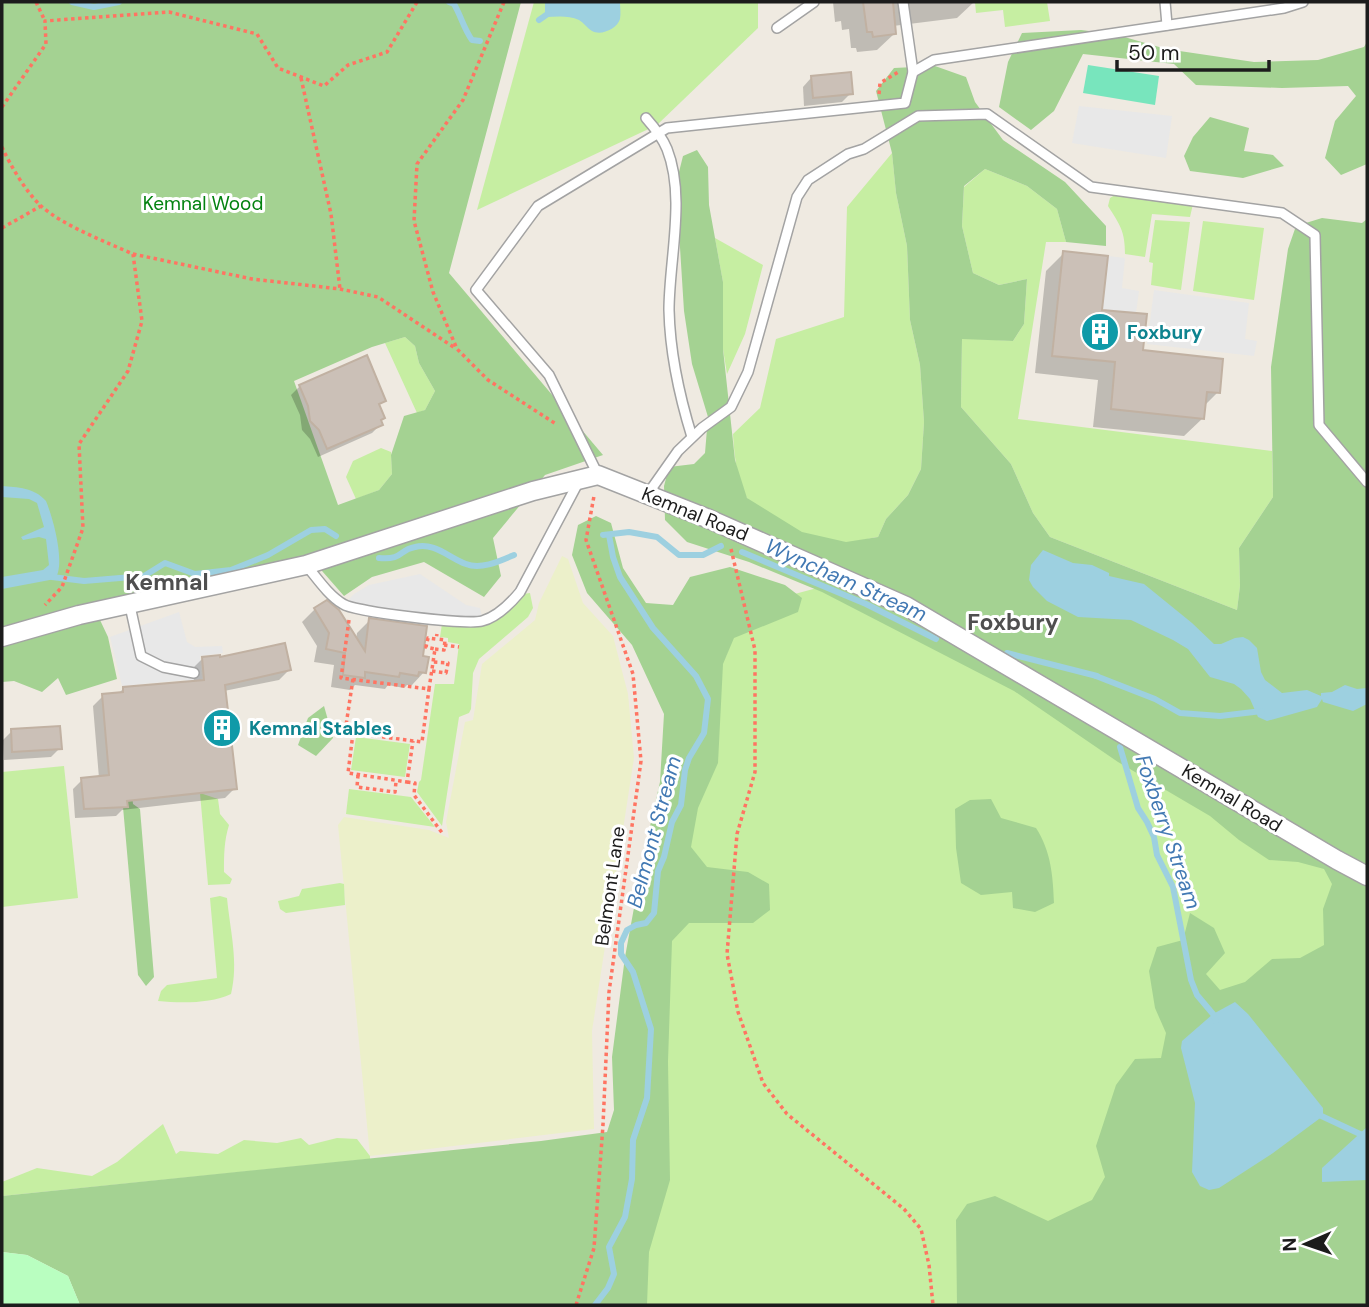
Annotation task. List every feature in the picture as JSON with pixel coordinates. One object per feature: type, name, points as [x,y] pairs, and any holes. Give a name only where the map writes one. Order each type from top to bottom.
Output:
[{"type":"street","name":"Kemnal Road","points":[[589,477],[647,495],[726,526],[906,606],[1367,876]]},
{"type":"street","points":[[2,637],[79,615],[130,606],[306,565],[533,491],[589,477]]},
{"type":"lane","points":[[777,28],[814,2]]},
{"type":"lane","points":[[306,565],[322,585],[343,605],[350,607],[468,623],[483,621],[510,603],[520,592],[589,477],[549,375],[476,290],[538,206],[667,128],[905,103],[912,70],[902,2]]},
{"type":"lane","points":[[1165,2],[1167,25]]},
{"type":"lane","points":[[912,70],[934,60],[1284,8],[1303,2]]},
{"type":"lane","points":[[647,495],[678,451],[731,407],[748,372],[797,197],[808,180],[848,154],[864,149],[918,116],[987,114],[1091,187],[1282,214],[1315,235],[1319,425],[1367,482]]},
{"type":"lane","points":[[646,118],[667,150],[675,200],[669,307],[671,345],[675,377],[692,437]]},
{"type":"lane","points":[[130,606],[141,656],[163,667],[194,673]]},
{"type":"path","points":[[2,107],[46,44],[45,21],[36,2]]},
{"type":"path","points":[[457,349],[433,292],[414,220],[417,164],[463,100],[504,2]]},
{"type":"path","points":[[45,21],[169,12],[257,34],[278,68],[324,86],[348,65],[387,52],[417,3]]},
{"type":"path","points":[[879,95],[880,82],[912,70]]},
{"type":"path","points":[[300,77],[331,214],[340,289]]},
{"type":"path","points":[[2,147],[10,165],[41,206],[81,230],[133,254],[252,279],[340,289],[379,298],[457,349],[488,380],[561,428]]},
{"type":"path","points":[[2,228],[41,206]]},
{"type":"path","points":[[62,587],[83,528],[79,444],[128,372],[142,321],[133,254]]},
{"type":"path","name":"Belmont Lane","points":[[576,1305],[594,1248],[609,992],[641,761],[633,674],[586,540],[594,495],[589,477]]},
{"type":"path","points":[[726,526],[755,650],[755,772],[737,834],[727,954],[738,1012],[763,1083],[787,1114],[904,1209],[921,1229],[929,1265],[933,1305]]},
{"type":"path","points":[[350,607],[341,678],[429,689]]},
{"type":"path","points":[[436,639],[439,620]]},
{"type":"path","points":[[428,638],[445,640],[444,645],[443,650],[426,647],[428,638]]},
{"type":"path","points":[[444,645],[459,647]]},
{"type":"path","points":[[353,679],[345,732],[422,742],[435,649]]},
{"type":"path","points":[[432,671],[446,673],[448,663],[433,662]]},
{"type":"path","points":[[353,733],[348,774],[415,783],[414,795],[443,834]]},
{"type":"path","points":[[407,782],[412,741]]},
{"type":"path","points":[[358,775],[357,787],[395,792],[396,781]]},
{"type":"green space","name":"Kemnal Wood","points":[[2,2],[521,2],[449,273],[603,455],[545,475],[493,538],[501,576],[484,597],[424,562],[372,577],[344,596],[308,555],[100,620],[108,637],[117,679],[66,695],[58,678],[42,692],[14,681],[2,682]],"holes":[[[405,337],[415,346],[419,363],[435,391],[425,410],[404,416],[391,455],[392,474],[379,490],[338,505],[294,381],[372,347]]]},
{"type":"green space","points":[[534,2],[758,2],[758,28],[657,125],[477,210]]},
{"type":"green space","points":[[975,2],[1047,2],[1050,21],[1005,27],[1003,10],[976,13]]},
{"type":"green space","points":[[1081,30],[1114,34],[1166,49],[1254,62],[1318,60],[1364,47],[1367,42],[1367,164],[1341,175],[1325,158],[1335,121],[1356,96],[1348,86],[1282,88],[1196,85],[1174,64],[1083,54],[1054,111],[1031,130],[999,107],[1008,62],[1022,33]]},
{"type":"green space","points":[[1088,65],[1159,76],[1155,105],[1083,93]]},
{"type":"green space","points":[[935,66],[966,77],[975,102],[1003,140],[1065,182],[1106,226],[1106,246],[1066,242],[1057,209],[1027,186],[985,169],[964,186],[962,226],[973,273],[999,285],[1027,279],[1024,324],[1013,341],[962,339],[961,407],[1011,464],[1033,513],[1050,537],[1237,610],[1240,586],[1239,548],[1273,497],[1271,367],[1288,249],[1296,226],[1322,218],[1362,223],[1367,219],[1367,1305],[957,1305],[956,1220],[967,1204],[995,1196],[1048,1221],[1092,1200],[1105,1177],[1096,1146],[1116,1085],[1135,1059],[1161,1058],[1166,1033],[1155,1008],[1149,971],[1157,947],[1183,940],[1190,913],[1214,928],[1225,953],[1206,974],[1220,990],[1245,982],[1272,959],[1300,958],[1324,945],[1323,909],[1332,884],[1324,869],[1298,862],[1269,860],[1210,816],[1118,762],[1014,691],[822,592],[749,562],[687,542],[665,520],[664,486],[669,467],[694,464],[705,453],[708,417],[692,364],[684,311],[676,184],[683,156],[697,150],[708,167],[709,205],[723,282],[723,349],[735,460],[747,498],[802,532],[846,542],[878,537],[886,519],[908,495],[921,469],[924,422],[920,365],[910,320],[907,246],[896,193],[892,153],[876,91],[894,68]]},
{"type":"green space","points":[[1210,117],[1249,128],[1244,151],[1273,155],[1284,166],[1243,178],[1190,171],[1184,156],[1193,137]]},
{"type":"green space","points":[[892,153],[896,193],[907,246],[910,320],[920,365],[924,422],[921,469],[908,495],[886,519],[878,537],[853,542],[833,541],[778,523],[755,507],[747,498],[738,476],[733,434],[760,408],[776,339],[844,317],[847,207]]},
{"type":"green space","points":[[985,169],[1027,186],[1057,209],[1066,242],[1046,242],[1018,419],[1272,451],[1273,497],[1239,548],[1240,586],[1237,610],[1050,537],[1033,513],[1011,464],[961,407],[962,338],[1013,341],[1024,324],[1027,279],[999,285],[973,273],[962,226],[964,187]]},
{"type":"green space","points":[[1118,193],[1193,204],[1190,217],[1152,214],[1145,257],[1125,254],[1121,229],[1108,206],[1110,198]]},
{"type":"green space","points":[[1155,220],[1190,222],[1181,290],[1151,285],[1153,263],[1149,262]]},
{"type":"green space","points":[[1203,221],[1264,228],[1254,300],[1193,291]]},
{"type":"green space","points":[[715,238],[763,265],[745,334],[727,374],[723,349],[723,282]]},
{"type":"green space","points":[[405,337],[415,346],[419,363],[435,391],[425,410],[417,413],[385,343]]},
{"type":"green space","points":[[381,448],[391,452],[392,474],[379,490],[356,499],[346,477],[353,461]]},
{"type":"green space","points":[[596,516],[611,523],[623,568],[646,603],[673,605],[690,577],[730,567],[785,585],[802,598],[798,612],[734,638],[723,664],[718,763],[698,808],[691,847],[707,867],[748,872],[769,884],[770,910],[753,923],[689,923],[672,941],[668,1062],[670,1180],[649,1252],[647,1305],[80,1305],[68,1276],[27,1255],[2,1252],[2,1196],[607,1132],[614,1110],[612,1057],[625,957],[660,782],[664,714],[632,645],[587,593],[572,555],[578,525]]},
{"type":"green space","points":[[562,556],[568,559],[583,603],[613,636],[628,694],[634,758],[592,1031],[594,1129],[370,1156],[338,825],[344,817],[429,830],[449,838],[446,822],[465,722],[473,720],[482,664],[535,620],[539,603]]},
{"type":"green space","points":[[888,569],[1335,873],[1340,1040],[1243,1305],[610,1305],[677,730],[726,656],[733,638],[761,603]]},
{"type":"green space","points":[[530,593],[533,608],[528,617],[479,659],[473,673],[471,709],[469,713],[459,717],[442,826],[417,792],[435,684],[454,684],[459,644],[440,637],[442,624],[487,623],[505,613],[523,594]]},
{"type":"green space","points":[[324,706],[333,738],[316,756],[298,745],[308,718]]},
{"type":"green space","points":[[121,728],[125,728],[133,804],[140,809],[154,977],[146,986],[138,975],[123,807],[128,806]]},
{"type":"green space","points":[[356,737],[410,744],[405,777],[351,770]]},
{"type":"green space","points":[[64,766],[78,898],[2,907],[2,772]]},
{"type":"green space","points":[[349,789],[411,797],[435,827],[346,814]]},
{"type":"green space","points":[[200,793],[218,799],[220,814],[229,825],[225,842],[224,872],[232,879],[230,884],[208,885]]},
{"type":"green space","points":[[991,799],[1001,818],[1036,828],[1048,855],[1054,903],[1035,912],[1013,908],[1012,892],[981,895],[961,883],[956,848],[955,809],[970,800]]},
{"type":"green space","points":[[344,884],[345,905],[286,913],[280,909],[278,901],[299,896],[302,889]]},
{"type":"green space","points":[[210,898],[227,898],[233,946],[231,994],[204,1001],[158,1001],[161,991],[167,985],[217,978]]},
{"type":"green space","points":[[163,1124],[176,1154],[180,1151],[218,1154],[244,1140],[277,1143],[301,1138],[309,1145],[337,1138],[357,1139],[370,1159],[2,1196],[2,1182],[37,1168],[92,1176],[117,1162]]},
{"type":"green space","points":[[2,1252],[27,1255],[68,1276],[80,1305],[2,1305]]},
{"type":"shaded area","points":[[1079,106],[1172,116],[1166,158],[1072,143]]},
{"type":"shaded area","points":[[1108,256],[1125,258],[1122,288],[1139,291],[1136,313],[1102,310]]},
{"type":"shaded area","points":[[1154,290],[1249,303],[1245,339],[1257,341],[1254,356],[1147,344]]},
{"type":"shaded area","points":[[420,574],[466,605],[480,608],[483,621],[343,605],[369,585]]},
{"type":"shaded area","points":[[179,612],[187,642],[195,647],[222,646],[223,653],[200,656],[202,680],[122,686],[110,637]]},
{"type":"water","points":[[545,2],[620,2],[620,19],[612,29],[596,32],[575,18],[545,17]]},
{"type":"water","points":[[2,486],[31,491],[46,501],[59,552],[55,579],[2,589],[2,577],[43,570],[49,565],[46,539],[39,537],[23,540],[21,537],[44,527],[37,503],[29,499],[2,497]]},
{"type":"water","points":[[1043,550],[1073,563],[1092,565],[1109,573],[1109,576],[1144,584],[1214,644],[1243,637],[1249,640],[1257,648],[1265,680],[1282,693],[1307,690],[1321,696],[1321,693],[1332,692],[1345,685],[1357,689],[1367,688],[1367,704],[1353,711],[1323,702],[1322,699],[1317,707],[1267,721],[1258,717],[1250,699],[1241,689],[1234,684],[1210,677],[1188,649],[1173,640],[1131,620],[1078,617],[1047,601],[1029,580],[1031,565]]},
{"type":"water","points":[[1235,1002],[1248,1014],[1323,1108],[1323,1116],[1273,1153],[1219,1188],[1209,1190],[1200,1186],[1192,1172],[1195,1103],[1181,1048],[1182,1041],[1213,1014]]},
{"type":"water","points":[[1367,1127],[1367,1180],[1322,1182],[1322,1168]]},
{"type":"building","points":[[863,2],[893,2],[896,34],[873,37],[872,32],[867,32]]},
{"type":"building","points":[[851,72],[853,94],[813,98],[811,76]]},
{"type":"building","name":"Foxbury","points":[[1063,251],[1108,256],[1102,310],[1147,314],[1143,350],[1223,359],[1220,393],[1207,392],[1204,419],[1111,409],[1115,362],[1052,356]]},
{"type":"building","points":[[367,355],[386,401],[379,404],[385,418],[381,420],[383,425],[327,449],[319,430],[310,421],[308,406],[299,385]]},
{"type":"building","points":[[327,600],[339,610],[365,651],[369,618],[427,626],[423,656],[429,657],[426,673],[419,672],[418,676],[400,673],[399,677],[365,672],[365,678],[343,675],[345,653],[326,649],[329,633],[314,608]]},
{"type":"building","points":[[285,643],[291,670],[225,685],[237,789],[127,801],[128,807],[84,809],[81,778],[109,775],[102,694],[123,692],[123,687],[204,680],[202,657],[220,657]]},
{"type":"building","points":[[60,726],[62,749],[12,752],[11,729]]},
{"type":"waterway","points":[[72,2],[94,7],[119,2]]},
{"type":"waterway","points":[[449,2],[454,4],[472,40],[480,41]]},
{"type":"waterway","points":[[539,20],[549,13]]},
{"type":"waterway","name":"Wyncham Stream","points":[[52,577],[84,581],[144,576],[165,563],[195,574],[231,570],[268,555],[311,530],[325,529],[336,536]]},
{"type":"waterway","name":"Wyncham Stream","points":[[603,535],[629,532],[657,537],[679,555],[703,555],[721,546]]},
{"type":"waterway","name":"Belmont Stream","points":[[595,1305],[608,1288],[614,1274],[609,1247],[625,1217],[632,1179],[633,1140],[647,1098],[651,1029],[633,972],[621,954],[621,943],[627,930],[646,923],[654,913],[658,871],[672,822],[681,805],[685,770],[704,733],[708,699],[696,676],[653,628],[620,577],[609,535]]},
{"type":"waterway","name":"Wyncham Stream","points":[[379,558],[393,558],[410,548],[422,546],[472,566],[490,564],[514,555]]},
{"type":"waterway","name":"Wyncham Stream","points":[[742,552],[866,604],[936,639]]},
{"type":"waterway","name":"Wyncham Stream","points":[[1007,653],[1097,676]]},
{"type":"waterway","name":"Wyncham Stream","points":[[1096,676],[1155,699],[1180,713],[1220,716],[1262,711]]},
{"type":"waterway","name":"Foxberry Stream","points":[[1120,747],[1138,808],[1154,837],[1157,855],[1173,887],[1191,980],[1197,995],[1216,1021]]},
{"type":"waterway","name":"Foxberry Stream","points":[[1315,1113],[1367,1135]]},
{"type":"place","name":"Foxbury","points":[[1100,332]]},
{"type":"place","name":"Kemnal Stables","points":[[222,728]]},
{"type":"district","name":"Kemnal","points":[[167,582]]},
{"type":"district","name":"Foxbury","points":[[1013,622]]}]
